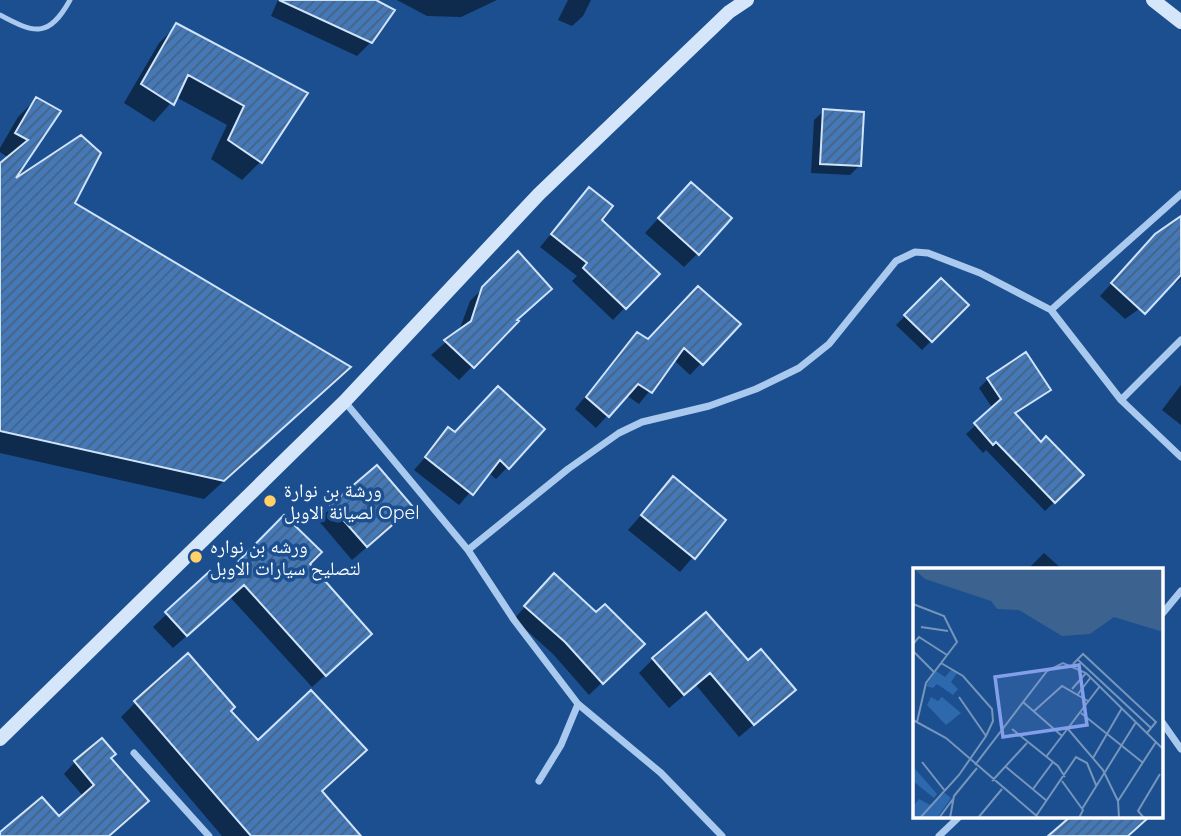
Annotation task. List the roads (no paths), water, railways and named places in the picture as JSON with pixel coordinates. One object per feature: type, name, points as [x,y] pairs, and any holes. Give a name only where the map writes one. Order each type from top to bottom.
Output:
[{"type":"street","points":[[0,739],[345,401],[539,194],[729,12],[747,0]]},
{"type":"street","points":[[1153,0],[1181,22]]},
{"type":"street","points":[[1051,310],[1181,194]]},
{"type":"street","points":[[468,550],[568,468],[619,433],[642,422],[709,406],[799,368],[829,344],[888,269],[905,255],[928,253],[945,259],[980,273],[1051,310],[1121,400],[1181,457]]},
{"type":"street","points":[[1121,400],[1181,340]]},
{"type":"street","points":[[345,401],[389,451],[468,550],[514,620],[578,704],[661,772],[722,836]]},
{"type":"street","points":[[1164,612],[1181,591]]},
{"type":"street","points":[[539,781],[561,745],[578,704]]},
{"type":"street","points":[[1164,725],[1181,749]]},
{"type":"street","points":[[134,754],[209,836]]},
{"type":"street","points":[[939,836],[958,818]]},
{"type":"lane","points":[[0,15],[26,30],[38,30],[50,27],[60,18],[69,0]]},
{"type":"place","name":"ورشة بن نوارة لصيانة الاوبل Opel","points":[[270,501]]},
{"type":"place","name":"ورشه بن نواره لتصليح سيارات الاوبل","points":[[196,557]]}]
